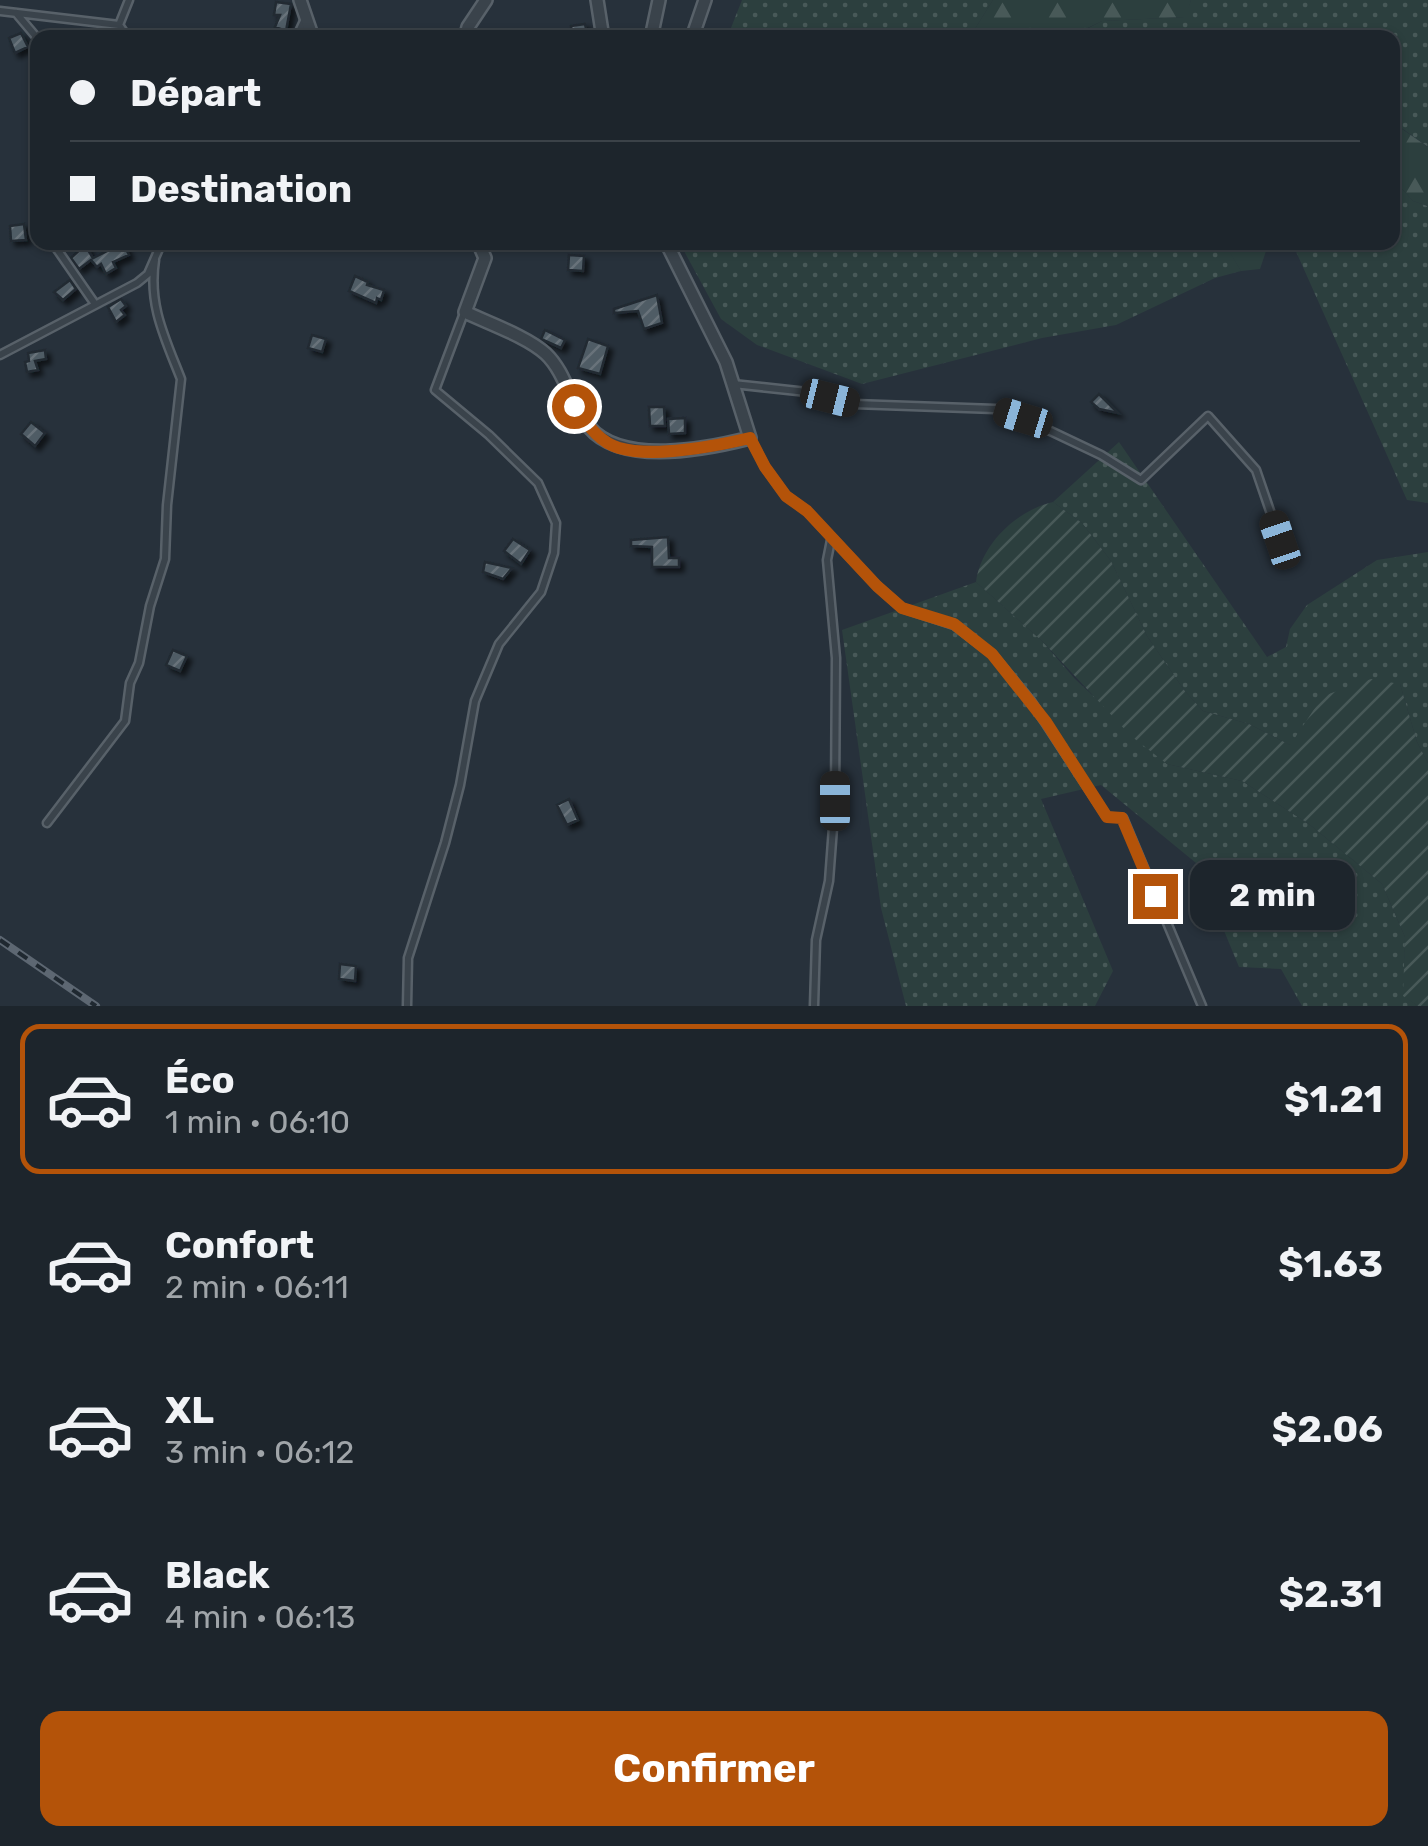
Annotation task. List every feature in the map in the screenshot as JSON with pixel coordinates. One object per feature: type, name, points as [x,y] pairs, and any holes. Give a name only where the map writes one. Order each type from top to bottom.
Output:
[{"type":"street","points":[[300,0],[309,30]]},
{"type":"street","points":[[467,30],[486,0]]},
{"type":"street","points":[[597,0],[602,30]]},
{"type":"street","points":[[652,30],[659,0]]},
{"type":"street","points":[[695,30],[705,0]]},
{"type":"street","points":[[482,250],[485,258],[464,312],[548,356],[590,429],[619,448],[706,449],[750,438],[726,362],[670,250]]},
{"type":"lane","points":[[119,25],[129,0]]},
{"type":"lane","points":[[0,11],[119,25]]},
{"type":"lane","points":[[16,12],[31,30]]},
{"type":"lane","points":[[300,30],[304,20]]},
{"type":"lane","points":[[119,25],[122,30]]},
{"type":"lane","points":[[58,250],[95,304]]},
{"type":"lane","points":[[47,823],[125,721],[130,683],[139,663],[150,606],[166,559],[167,505],[182,390],[156,319],[152,282],[159,250]]},
{"type":"lane","points":[[0,355],[137,283],[155,260]]},
{"type":"lane","points":[[407,1006],[408,958],[460,785],[475,700],[499,644],[541,592],[554,553],[556,523],[538,483],[490,435],[434,390],[464,312]]},
{"type":"lane","points":[[733,384],[806,392],[854,404],[995,409],[1101,455],[1140,480],[1208,416],[1256,470],[1280,540]]},
{"type":"lane","points":[[750,438],[786,496],[807,511],[863,573],[902,608],[954,624],[992,654],[1014,678],[1107,817],[1122,818],[1202,1006]]},
{"type":"lane","points":[[814,1006],[816,940],[830,881],[835,801],[836,658],[827,560],[831,538]]},
{"type":"green space","points":[[742,0],[993,0],[974,30],[730,30]]},
{"type":"green space","points":[[993,0],[1191,0],[1186,17],[1102,21],[1083,30],[974,30]]},
{"type":"green space","points":[[1191,0],[1428,0],[1428,147],[1400,127],[1400,30],[1085,30],[1102,21],[1185,17]]},
{"type":"green space","points":[[1400,128],[1428,147],[1428,206],[1413,201],[1400,187]]},
{"type":"green space","points":[[1400,187],[1413,201],[1428,206],[1428,503],[1407,500],[1295,250],[1400,250]]},
{"type":"green space","points":[[1228,250],[1266,250],[1260,269],[1241,271]]},
{"type":"green space","points":[[1229,250],[1241,271],[1215,278],[1116,325],[1042,338],[862,384],[757,345],[721,319],[684,251]]},
{"type":"green space","points":[[1119,442],[1267,657],[1286,647],[1290,629],[1307,605],[1377,560],[1428,552],[1428,763],[1417,742],[1400,684],[1290,745],[1249,724],[1203,711],[1147,636],[1111,561],[1082,523],[1053,502]]},
{"type":"green space","points":[[1053,502],[1082,523],[1111,561],[1147,636],[1203,711],[1249,724],[1290,745],[1323,696],[1371,679],[1400,684],[1417,742],[1428,763],[1428,1006],[1418,1006],[1403,996],[1405,937],[1382,884],[1309,824],[1242,781],[1167,764],[1131,736],[1042,641],[976,582],[985,555],[1003,531],[1026,513]]},
{"type":"green space","points":[[976,582],[1167,764],[1242,781],[1309,824],[1382,884],[1405,937],[1404,996],[1418,1006],[1302,1006],[1281,969],[1239,967],[1196,863],[1101,785],[1041,799],[1113,971],[1095,1006],[906,1006],[881,908],[842,630]]},
{"type":"building","points":[[276,2],[291,4],[286,30],[275,27],[280,15],[274,15]]},
{"type":"building","points":[[585,24],[586,30],[572,30],[571,26]]},
{"type":"building","points":[[21,33],[28,47],[15,53],[9,38]]},
{"type":"building","points":[[24,224],[26,240],[11,241],[10,226]]},
{"type":"building","points":[[80,250],[88,250],[93,258],[109,250],[126,250],[129,255],[113,262],[116,268],[106,274],[101,264],[97,267],[91,260],[79,269],[71,258]]},
{"type":"building","points":[[569,255],[584,256],[583,271],[568,270]]},
{"type":"building","points":[[355,276],[384,290],[381,300],[377,298],[376,303],[349,291]]},
{"type":"building","points":[[70,280],[76,289],[63,300],[54,292]]},
{"type":"building","points":[[657,295],[662,323],[644,329],[638,311],[614,313],[614,309]]},
{"type":"building","points":[[121,299],[126,306],[121,310],[125,315],[116,322],[108,307]]},
{"type":"building","points":[[545,330],[565,340],[561,348],[541,339]]},
{"type":"building","points":[[312,335],[326,339],[322,352],[308,348]]},
{"type":"building","points":[[588,339],[608,346],[600,374],[578,368]]},
{"type":"building","points":[[45,350],[46,359],[35,361],[38,370],[27,372],[28,353]]},
{"type":"building","points":[[1099,394],[1118,413],[1099,409],[1091,402]]},
{"type":"building","points":[[649,407],[664,407],[665,426],[650,426]]},
{"type":"building","points":[[685,418],[685,433],[669,434],[668,419]]},
{"type":"building","points":[[31,422],[45,433],[35,446],[21,434]]},
{"type":"building","points":[[668,537],[669,558],[679,558],[679,567],[652,567],[652,547],[631,546],[631,540]]},
{"type":"building","points":[[513,539],[530,550],[521,564],[504,551]]},
{"type":"building","points":[[485,562],[512,568],[503,579],[483,572]]},
{"type":"building","points":[[173,650],[187,656],[180,671],[166,665]]},
{"type":"building","points":[[569,799],[578,820],[567,825],[557,805]]},
{"type":"building","points":[[340,964],[356,966],[355,981],[339,979]]},
{"type":"railway","points":[[0,940],[96,1006]]},
{"type":"route","points":[[574,406],[590,429],[619,448],[706,449],[750,438],[786,496],[807,511],[877,586],[902,608],[954,624],[992,654],[1014,678],[1107,817],[1122,818],[1155,896]]}]
